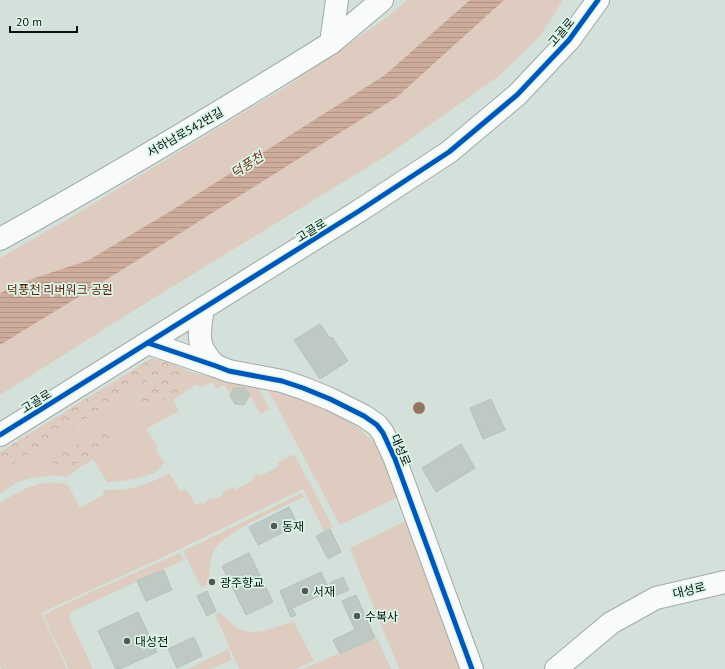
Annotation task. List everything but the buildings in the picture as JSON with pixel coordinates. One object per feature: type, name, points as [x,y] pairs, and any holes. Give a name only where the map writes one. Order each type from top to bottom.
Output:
[{"type":"street","points":[[331,43],[337,0]]},
{"type":"street","name":"서하남로542번길","points":[[0,239],[64,204],[236,102],[331,43],[382,0]]},
{"type":"street","name":"고골로","points":[[0,435],[359,211],[449,152],[518,95],[569,40],[598,0]]},
{"type":"street","points":[[203,308],[200,330],[201,346],[206,357],[216,366]]},
{"type":"street","name":"대성로","points":[[148,343],[229,370],[282,381],[303,388],[330,399],[364,416],[377,425],[384,433],[395,459],[472,669]]},
{"type":"street","name":"대성로","points":[[556,669],[611,623],[656,598],[725,582]]},
{"type":"green space","name":"덕풍천 리버워크 공원","points":[[407,0],[563,0],[540,36],[499,76],[389,154],[149,301],[0,395],[0,258],[75,215],[289,85],[386,18]]},
{"type":"green space","points":[[152,358],[168,362],[184,369],[182,377],[167,376],[162,372],[0,472],[0,452]]},
{"type":"green space","points":[[184,369],[198,374],[256,384],[270,409],[260,414],[245,388],[234,388],[231,394],[224,385],[217,389],[212,382],[203,387],[196,385],[173,400],[179,411],[146,429],[158,447],[156,449],[162,460],[165,462],[155,472],[134,479],[107,482],[93,459],[66,477],[54,475],[27,479],[18,482],[0,494],[0,472],[162,372],[182,377]],"holes":[[[166,379],[179,385],[188,386],[186,389],[169,399],[153,401],[137,406],[127,402],[147,392],[151,383],[159,383]],[[94,434],[109,442],[96,453],[78,459],[75,466],[64,471],[58,464],[60,450],[72,449],[76,445],[96,444],[98,438]]]},
{"type":"green space","points":[[166,379],[176,380],[179,385],[188,386],[186,389],[169,399],[127,407],[127,402],[147,393],[146,387]]},
{"type":"green space","points":[[266,386],[335,413],[360,429],[379,447],[398,497],[340,525]]},
{"type":"green space","points":[[99,429],[109,430],[114,440],[94,454],[78,459],[76,466],[64,471],[58,464],[53,463],[53,459],[60,450],[72,449],[76,445],[86,440],[96,444],[98,438],[94,433]]},
{"type":"green space","points":[[294,454],[333,527],[324,531],[303,489],[174,552],[41,613],[67,669],[2,669],[0,666],[0,503],[18,492],[42,483],[50,482],[68,485],[80,508],[104,494],[103,490],[122,490],[138,487],[169,473],[181,492],[186,489],[196,505],[201,502],[203,504],[211,498],[213,500],[223,495],[222,493],[233,486],[235,490],[254,480],[252,477],[258,473],[260,476],[279,466],[277,463]]},
{"type":"green space","points":[[302,493],[304,497],[254,521],[218,545],[213,552],[210,563],[209,582],[202,588],[183,551]]},
{"type":"green space","points":[[406,521],[461,669],[399,669],[350,548]]},
{"type":"green space","points":[[180,553],[184,560],[71,612],[69,616],[71,622],[93,669],[69,669],[43,615]]},
{"type":"green space","points":[[220,613],[239,629],[252,632],[259,632],[293,621],[314,661],[295,669],[239,669],[215,614]]},
{"type":"green space","points":[[377,638],[391,669],[302,669],[337,654],[339,655]]},
{"type":"green space","points":[[228,649],[232,660],[211,669],[188,669]]},
{"type":"water","name":"덕풍천","points":[[470,0],[504,0],[397,97],[0,345],[0,294],[11,286],[89,260],[174,209],[385,75]]},
{"type":"cycle path","points":[[0,435],[359,211],[449,152],[517,95],[569,40],[598,0]]},
{"type":"cycle path","points":[[148,343],[229,371],[282,381],[303,388],[330,399],[364,416],[377,425],[383,433],[395,459],[472,669]]},
{"type":"place","name":"동재","points":[[274,526]]},
{"type":"place","name":"광주향교","points":[[212,582]]},
{"type":"place","name":"서재","points":[[305,591]]},
{"type":"place","name":"수복사","points":[[357,616]]},
{"type":"place","name":"대성전","points":[[127,641]]}]
